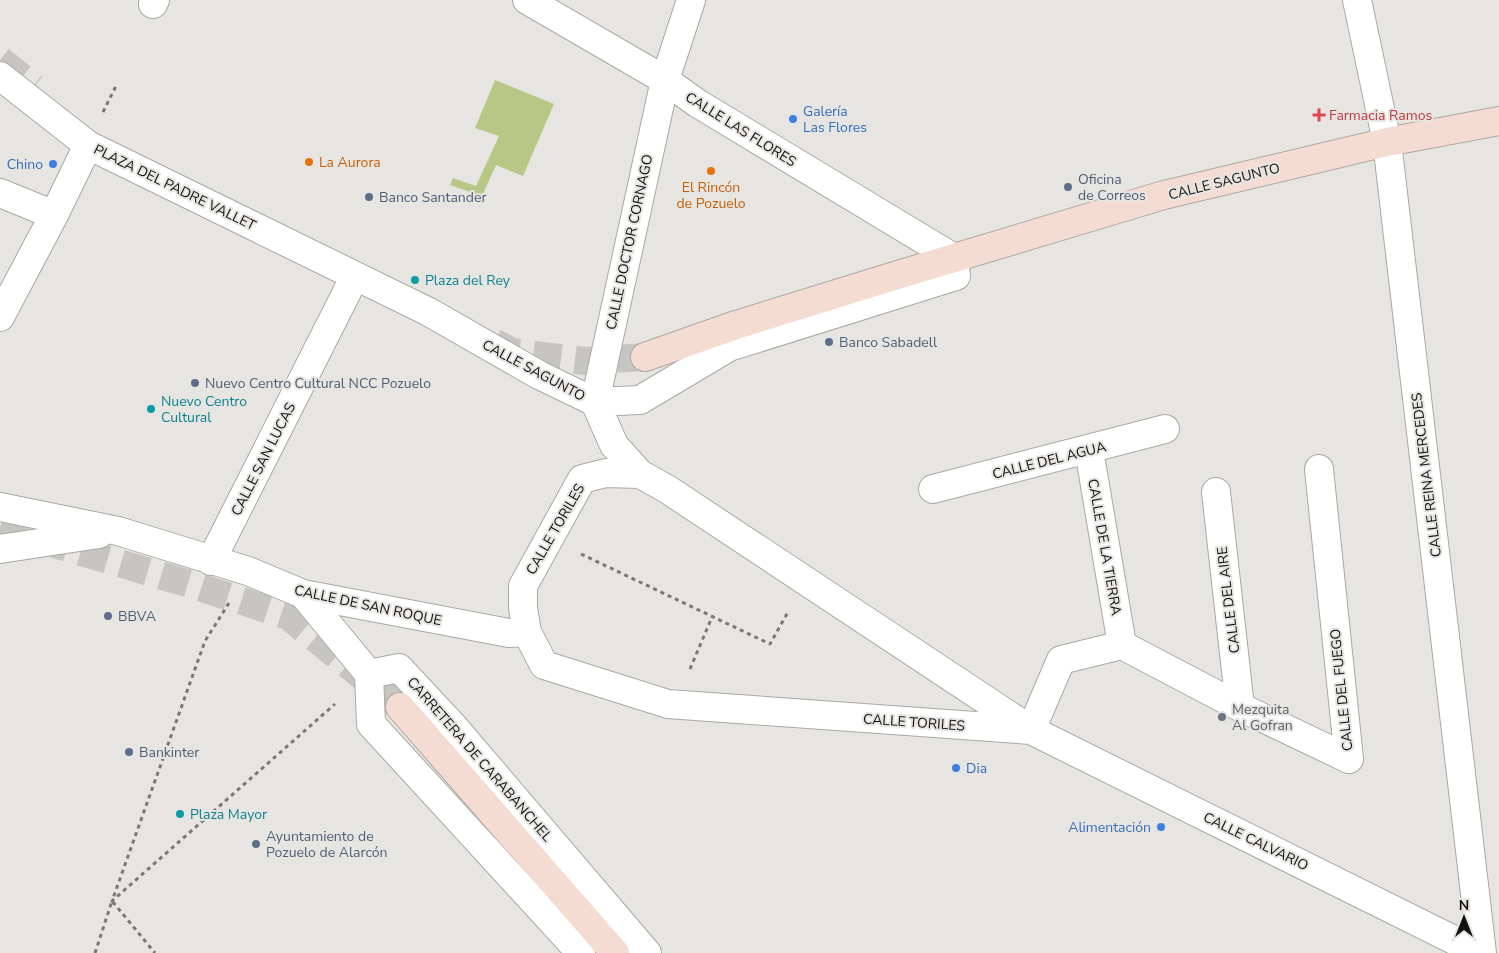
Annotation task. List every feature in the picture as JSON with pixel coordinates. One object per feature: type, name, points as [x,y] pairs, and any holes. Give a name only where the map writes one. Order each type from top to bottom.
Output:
[{"type":"street","name":"CALLE LAS FLORES","points":[[527,0],[560,9],[697,103],[954,258]]},
{"type":"street","name":"CALLE DOCTOR CORNAGO","points":[[595,402],[665,80],[691,0]]},
{"type":"street","name":"CALLE REINA MERCEDES","points":[[1357,0],[1387,142],[1465,950]]},
{"type":"street","points":[[0,76],[88,144]]},
{"type":"street","name":"CALLE SAGUNTO","points":[[645,357],[736,326],[1164,195],[1387,142],[1499,122]]},
{"type":"street","name":"PLAZA DEL PADRE VALLET","points":[[0,317],[54,215],[88,144],[355,276]]},
{"type":"street","points":[[0,193],[54,215]]},
{"type":"street","name":"CALLE SAGUNTO","points":[[355,276],[429,312],[539,375],[595,402],[640,400],[729,346],[956,276],[954,258]]},
{"type":"street","name":"CALLE SAN LUCAS","points":[[212,561],[355,276]]},
{"type":"street","points":[[595,402],[614,446],[640,474]]},
{"type":"street","name":"CALLE DEL AGUA","points":[[933,490],[1165,429]]},
{"type":"street","name":"CALLE DE LA TIERRA","points":[[1089,450],[1122,645]]},
{"type":"street","name":"CALLE DEL FUEGO","points":[[1122,645],[1240,707],[1349,758],[1319,469]]},
{"type":"street","name":"CALLE TORILES","points":[[606,472],[640,474],[1031,730],[668,704],[544,665],[527,632],[523,608],[523,586],[582,479],[606,472]]},
{"type":"street","name":"CALLE DEL AIRE","points":[[1216,492],[1240,707]]},
{"type":"street","points":[[0,507],[118,531],[212,561]]},
{"type":"street","points":[[0,549],[118,531]]},
{"type":"street","name":"CALLE DE SAN ROQUE","points":[[212,561],[248,572],[303,594],[509,633],[527,632]]},
{"type":"street","points":[[303,594],[369,674],[371,724],[581,953]]},
{"type":"street","points":[[1031,730],[1061,660],[1122,645]]},
{"type":"street","name":"CARRETERA DE CARABANCHEL","points":[[369,674],[400,668],[454,727],[647,953]]},
{"type":"street","name":"CARRETERA DE CARABANCHEL","points":[[400,707],[615,953]]},
{"type":"street","name":"CALLE CALVARIO","points":[[1031,730],[1465,950]]},
{"type":"path","points":[[549,539],[770,644],[806,581]]},
{"type":"path","points":[[95,953],[205,641],[248,572]]},
{"type":"path","points":[[678,704],[680,694],[712,617]]},
{"type":"path","points":[[112,901],[369,674]]},
{"type":"path","points":[[112,901],[155,953]]},
{"type":"green space","points":[[495,80],[554,104],[523,176],[496,165],[482,196],[450,185],[453,178],[476,186],[499,136],[475,128]]},
{"type":"tunnel","points":[[0,60],[34,87]]},
{"type":"tunnel","points":[[494,342],[512,352],[585,361],[645,357]]},
{"type":"tunnel","points":[[0,528],[190,584],[288,616],[400,707]]},
{"type":"place","name":"Farmacia Ramos","points":[[1319,115]]},
{"type":"place","name":"Galería Las Flores","points":[[793,119]]},
{"type":"place","name":"La Aurora","points":[[309,162]]},
{"type":"place","name":"Chino","points":[[53,164]]},
{"type":"place","name":"El Rincón de Pozuelo","points":[[711,171]]},
{"type":"place","name":"Oficina de Correos","points":[[1068,187]]},
{"type":"place","name":"Banco Santander","points":[[369,197]]},
{"type":"place","name":"Plaza del Rey","points":[[415,280]]},
{"type":"place","name":"Banco Sabadell","points":[[829,342]]},
{"type":"place","name":"Nuevo Centro Cultural NCC Pozuelo","points":[[195,383]]},
{"type":"place","name":"Nuevo Centro Cultural","points":[[151,409]]},
{"type":"place","name":"BBVA","points":[[108,616]]},
{"type":"place","name":"Mezquita Al Gofran","points":[[1222,717]]},
{"type":"place","name":"Bankinter","points":[[129,752]]},
{"type":"place","name":"Dia","points":[[956,768]]},
{"type":"place","name":"Plaza Mayor","points":[[180,814]]},
{"type":"place","name":"Alimentación","points":[[1161,827]]},
{"type":"place","name":"Ayuntamiento de Pozuelo de Alarcón","points":[[256,844]]}]
